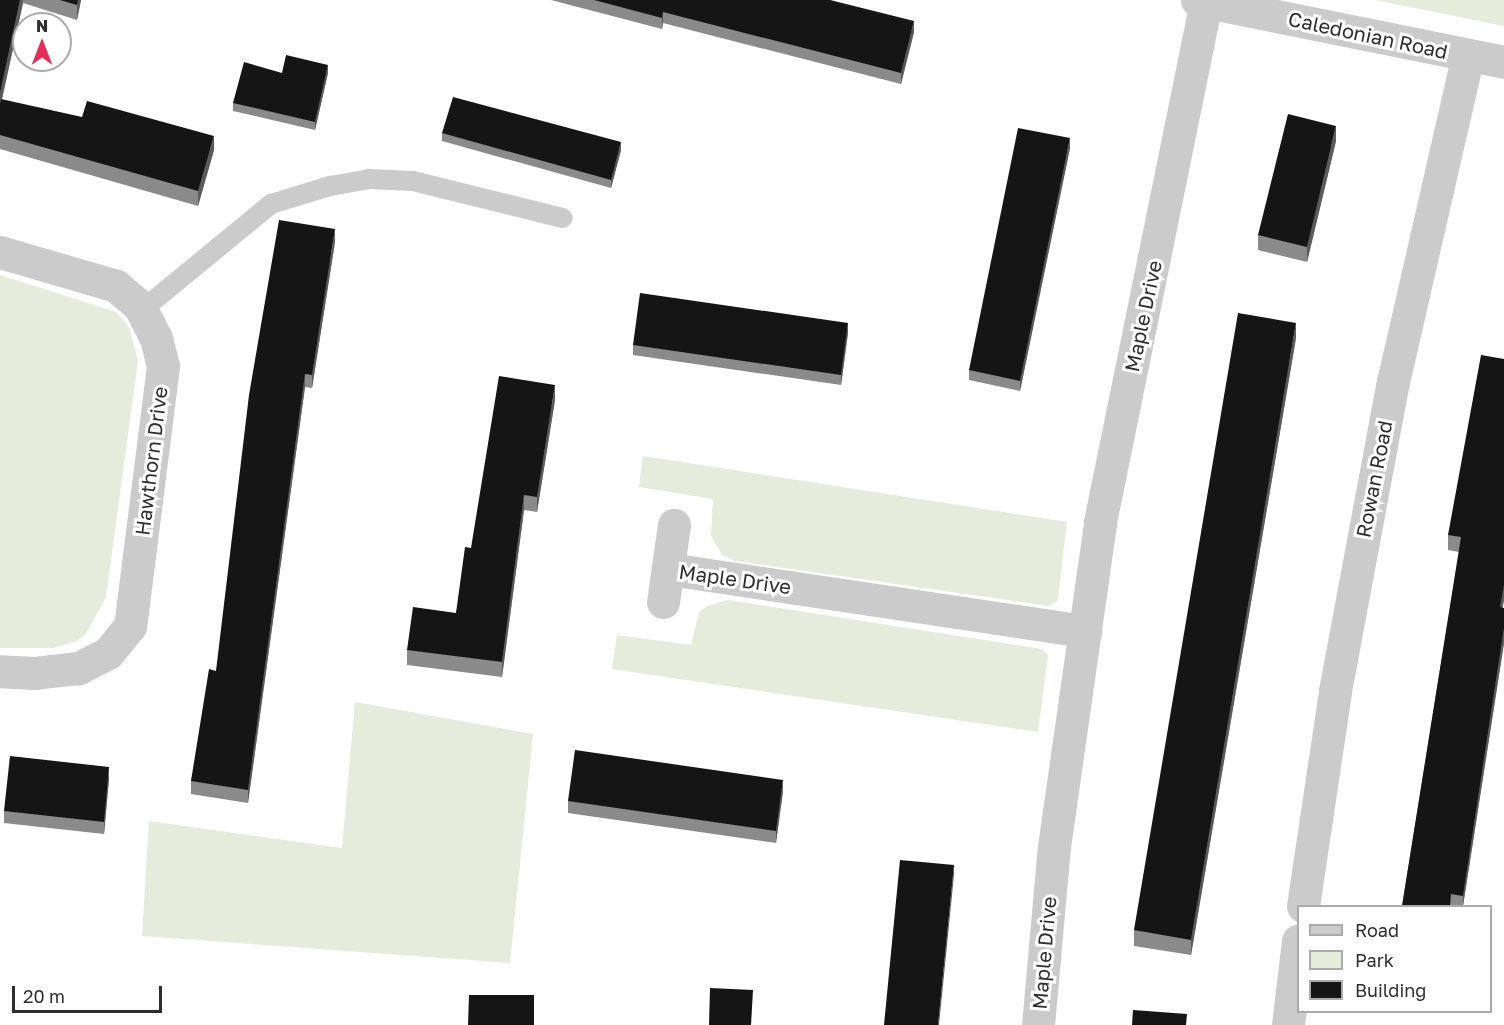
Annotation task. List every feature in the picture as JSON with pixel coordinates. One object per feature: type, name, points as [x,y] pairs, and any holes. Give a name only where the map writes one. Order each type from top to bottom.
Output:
[{"type":"street","name":"Caledonian Road","points":[[1202,1],[1504,62]]},
{"type":"street","name":"Maple Drive","points":[[1038,1025],[1054,847],[1100,522],[1202,1]]},
{"type":"street","name":"Rowan Road","points":[[1303,905],[1335,691],[1393,382],[1468,56]]},
{"type":"street","name":"Hawthorn Drive","points":[[0,252],[116,285],[142,310],[156,338],[163,366],[130,626],[108,653],[78,668],[35,673],[0,671]]},
{"type":"street","points":[[663,602],[674,525]]},
{"type":"street","name":"Maple Drive","points":[[669,569],[1085,631]]},
{"type":"street","points":[[1288,1025],[1297,956]]},
{"type":"lane","points":[[142,310],[271,204],[330,186],[368,179],[413,181],[563,218]]},
{"type":"green space","points":[[1375,0],[1504,0],[1504,26]]},
{"type":"green space","points":[[0,275],[116,312],[129,327],[138,361],[106,597],[86,634],[77,641],[53,648],[0,648]]},
{"type":"green space","points":[[643,456],[1067,522],[1058,600],[1049,606],[735,561],[722,555],[711,536],[713,499],[639,487]]},
{"type":"green space","points":[[728,600],[1042,649],[1048,655],[1038,732],[612,669],[617,635],[691,645],[699,612],[707,606]]},
{"type":"green space","points":[[355,702],[533,734],[510,963],[142,936],[149,821],[342,848]]},
{"type":"building","points":[[0,0],[20,0],[17,12],[12,12],[12,37],[0,93]]},
{"type":"building","points":[[60,0],[78,0],[77,5]]},
{"type":"building","points":[[594,0],[830,0],[914,21],[901,73],[663,12],[662,18]]},
{"type":"building","points":[[286,55],[328,65],[315,122],[233,103],[244,62],[282,73]]},
{"type":"building","points":[[453,97],[621,142],[611,180],[442,133]]},
{"type":"building","points":[[1,99],[82,117],[87,101],[214,136],[198,191],[0,135]]},
{"type":"building","points":[[1288,114],[1336,126],[1307,247],[1258,235]]},
{"type":"building","points":[[1018,128],[1070,138],[1020,381],[969,370]]},
{"type":"building","points":[[279,220],[335,229],[312,375],[305,374],[248,790],[191,781],[209,669],[216,671],[249,395]]},
{"type":"building","points":[[640,293],[848,323],[841,375],[633,345]]},
{"type":"building","points":[[1238,313],[1296,323],[1191,940],[1134,930]]},
{"type":"building","points":[[1481,355],[1504,359],[1504,585],[1500,607],[1504,608],[1504,628],[1463,896],[1451,894],[1450,905],[1402,905],[1461,537],[1448,535]]},
{"type":"building","points":[[499,376],[555,385],[537,497],[524,495],[502,662],[407,650],[413,607],[456,613],[465,547],[471,548]]},
{"type":"building","points":[[575,750],[783,780],[776,831],[568,801]]},
{"type":"building","points":[[10,756],[109,767],[104,822],[4,811]]},
{"type":"building","points":[[900,860],[954,865],[938,1025],[884,1025]]},
{"type":"building","points":[[710,988],[753,990],[751,1025],[709,1025]]},
{"type":"building","points":[[469,995],[534,995],[534,1025],[468,1025]]},
{"type":"building","points":[[1133,1010],[1187,1014],[1186,1025],[1132,1025]]}]
